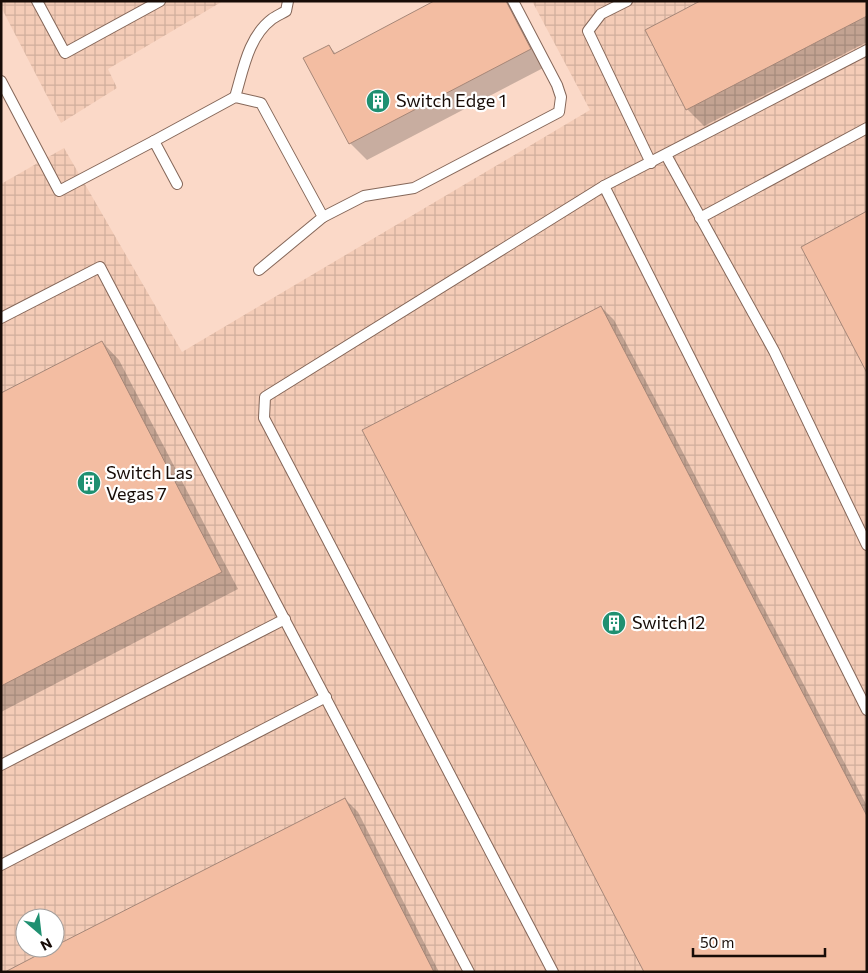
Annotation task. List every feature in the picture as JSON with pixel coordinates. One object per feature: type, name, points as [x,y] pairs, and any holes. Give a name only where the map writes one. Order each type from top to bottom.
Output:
[{"type":"lane","points":[[37,1],[65,53],[160,1]]},
{"type":"lane","points":[[235,98],[247,56],[256,36],[271,19],[286,11],[288,1]]},
{"type":"lane","points":[[260,270],[323,217],[364,196],[414,188],[559,112],[561,97],[513,1]]},
{"type":"lane","points":[[627,1],[601,14],[588,31],[651,163]]},
{"type":"lane","points":[[553,972],[264,418],[265,397],[604,186],[867,50]]},
{"type":"lane","points":[[1,81],[59,191],[235,98],[261,103],[323,217]]},
{"type":"lane","points":[[700,218],[867,128]]},
{"type":"lane","points":[[154,141],[177,184]]},
{"type":"lane","points":[[666,155],[774,351],[867,545]]},
{"type":"lane","points":[[604,186],[867,710]]},
{"type":"lane","points":[[1,318],[100,267],[469,972]]},
{"type":"lane","points":[[1,765],[285,619]]},
{"type":"lane","points":[[1,865],[326,697]]},
{"type":"shaded area","points":[[1,1],[223,1],[108,69],[117,88],[61,123],[1,7]]},
{"type":"shaded area","points":[[532,1],[867,1],[867,972],[1,972],[1,184],[64,148],[182,352],[590,110]]},
{"type":"building","name":"Switch Edge 1","points":[[434,1],[506,1],[531,49],[349,144],[303,58],[329,45],[334,54]]},
{"type":"building","points":[[700,1],[867,1],[867,16],[686,110],[645,30]]},
{"type":"building","points":[[867,211],[867,373],[801,247]]},
{"type":"building","name":"Switch12","points":[[601,306],[867,816],[867,972],[644,972],[362,430]]},
{"type":"building","name":"Switch Las Vegas 7","points":[[102,341],[222,572],[1,686],[1,393]]},
{"type":"building","points":[[345,798],[434,972],[5,972],[32,958],[65,958],[65,941]]},
{"type":"place","name":"Switch Edge 1","points":[[378,101]]},
{"type":"place","name":"Switch Las Vegas 7","points":[[89,483]]},
{"type":"place","name":"Switch12","points":[[614,623]]}]
